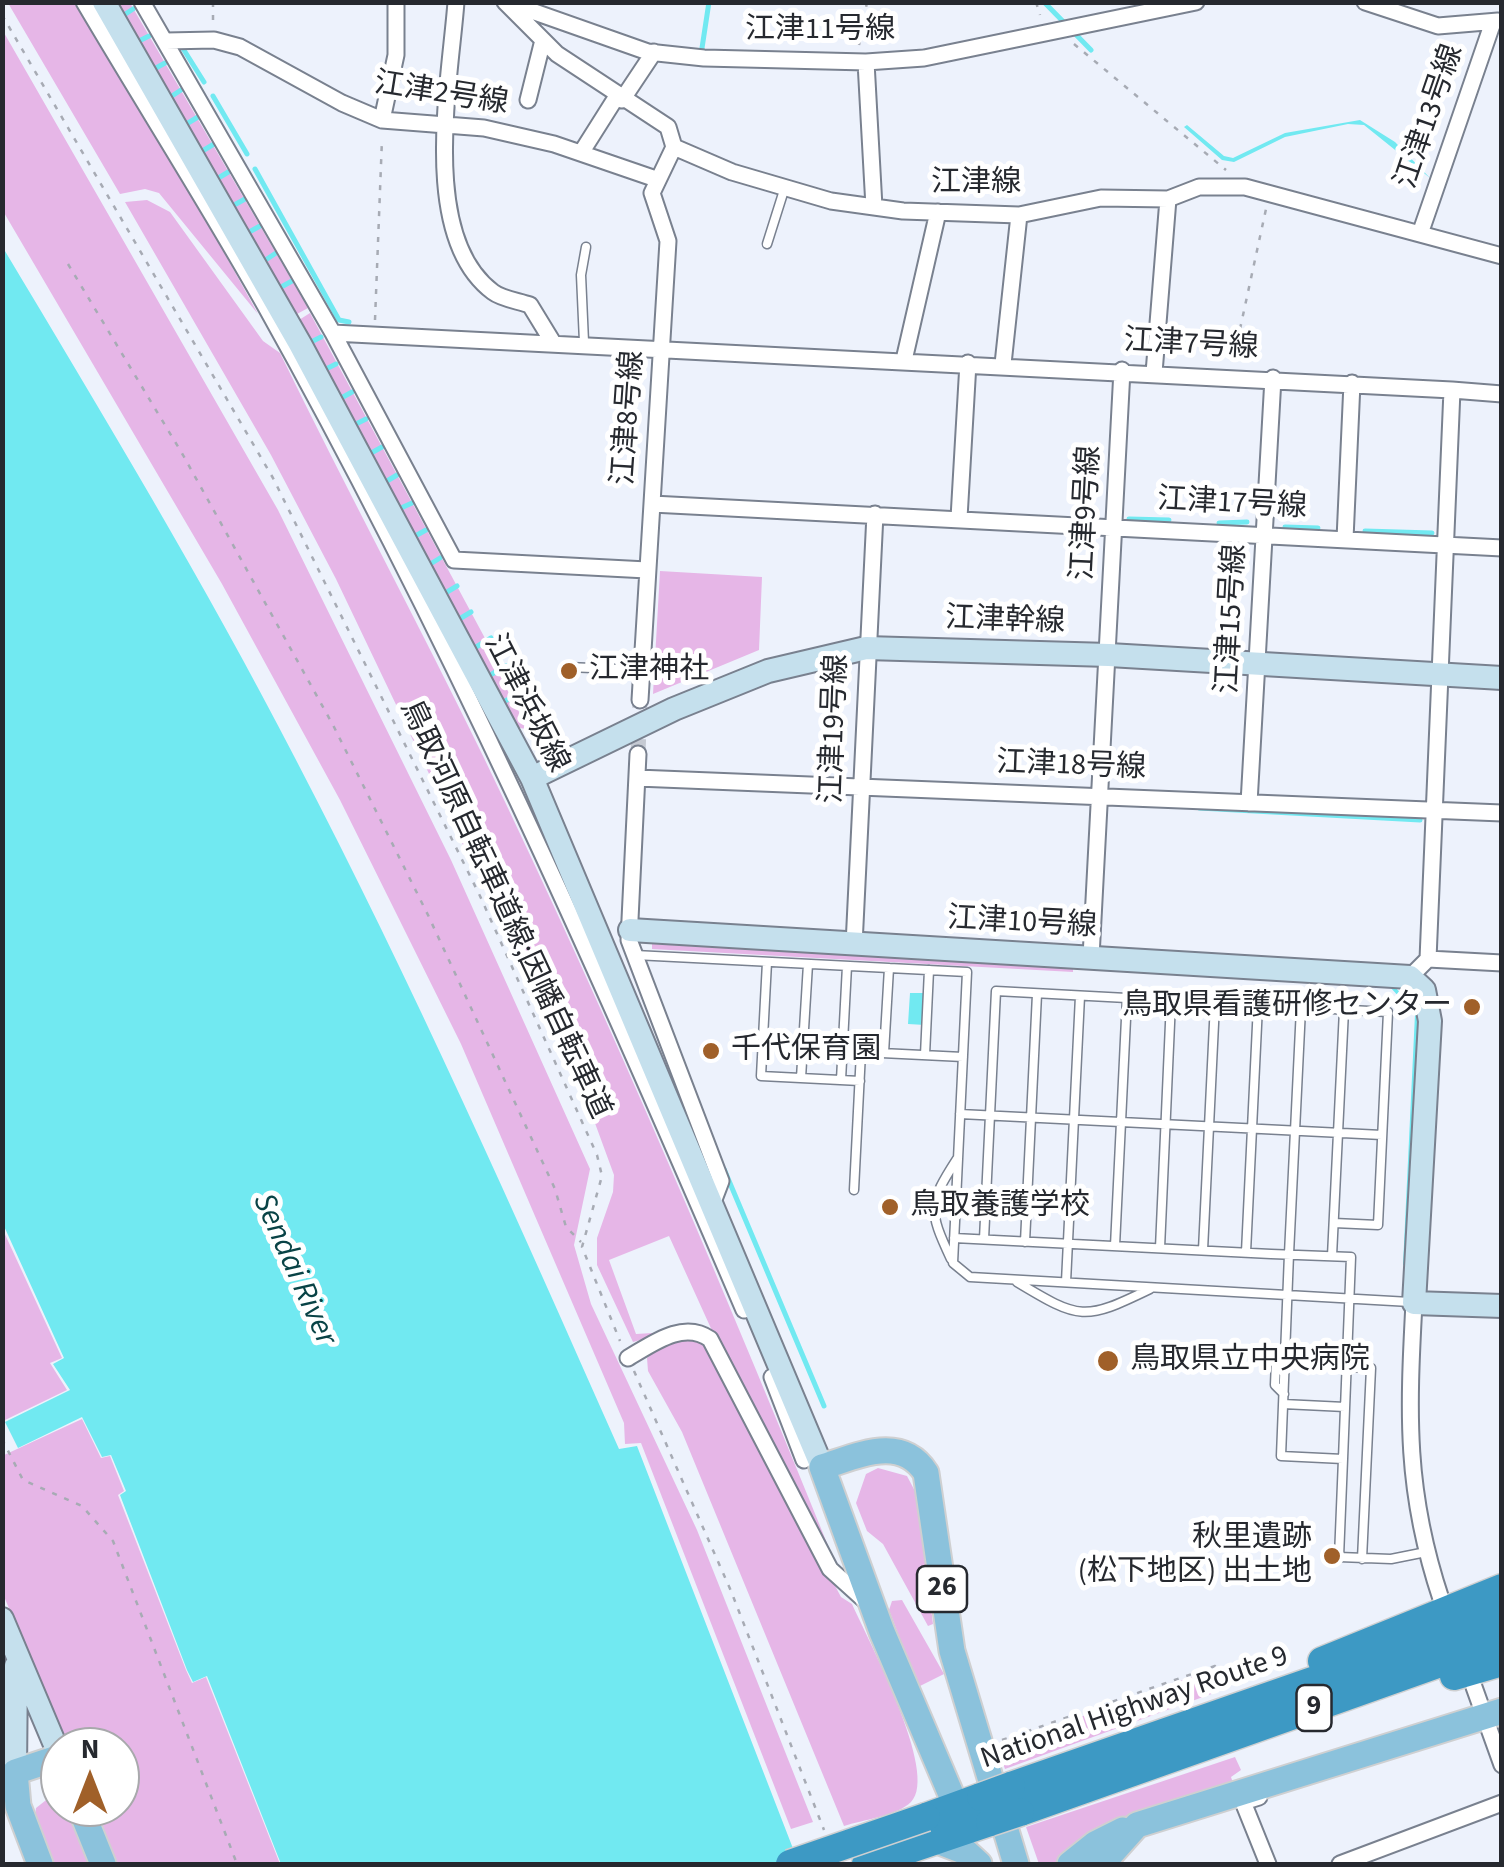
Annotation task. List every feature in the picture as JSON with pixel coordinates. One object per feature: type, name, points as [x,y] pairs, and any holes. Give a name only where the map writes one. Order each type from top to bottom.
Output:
[{"type":"highway","name":"9","points":[[1137,1742],[1502,1588]]},
{"type":"highway","name":"National Highway Route 9","points":[[790,1864],[930,1828],[993,1806],[1137,1742],[1502,1615]]},
{"type":"highway","name":"National Highway Route 9","points":[[993,1806],[1127,1774],[1502,1641]]},
{"type":"highway","name":"9","points":[[1127,1774],[1502,1662]]},
{"type":"highway","name":"National Highway Route 9","points":[[866,1864],[930,1828]]},
{"type":"main road","name":"26","points":[[1016,1864],[993,1806],[981,1746],[947,1628],[926,1473],[911,1456],[890,1450],[813,1464],[874,1608],[993,1806],[1028,1864]]},
{"type":"main road","points":[[1070,1864],[1105,1838],[1137,1825],[1491,1718]]},
{"type":"main road","points":[[40,1763],[16,1772],[22,1819],[40,1864]]},
{"type":"main road","points":[[1102,1864],[1137,1825]]},
{"type":"main road","points":[[88,1827],[103,1864]]},
{"type":"main road","points":[[930,1828],[979,1864]]},
{"type":"street","points":[[84,2],[265,304],[512,786],[620,1020],[813,1464]]},
{"type":"street","name":"江津浜坂線","points":[[104,2],[300,344],[532,778],[714,1202],[813,1464]]},
{"type":"street","points":[[142,2],[333,333],[454,560],[647,570]]},
{"type":"street","points":[[382,120],[396,55],[396,2]]},
{"type":"street","points":[[456,2],[444,181],[460,252],[494,293],[530,304],[552,341]]},
{"type":"street","name":"江津線","points":[[507,2],[542,40],[619,98],[668,128],[674,148],[732,172],[831,201],[938,212],[1019,215],[1101,198],[1168,199],[1199,187],[1237,187],[1421,231],[1502,256]]},
{"type":"street","name":"江津11号線","points":[[507,2],[595,36],[654,52],[861,62],[924,58],[1196,2]]},
{"type":"street","points":[[1366,2],[1438,26],[1497,21]]},
{"type":"street","name":"江津13号線","points":[[1421,231],[1497,21]]},
{"type":"street","name":"江津2号線","points":[[166,41],[214,40],[240,46],[342,103],[382,120],[484,128],[581,152],[656,179]]},
{"type":"street","points":[[528,100],[542,40]]},
{"type":"street","points":[[581,152],[654,52]]},
{"type":"street","points":[[861,62],[874,207]]},
{"type":"street","points":[[656,179],[674,148]]},
{"type":"street","name":"江津8号線","points":[[640,700],[668,241],[652,193],[656,179]]},
{"type":"street","points":[[1154,372],[1168,199]]},
{"type":"street","points":[[904,360],[938,212]]},
{"type":"street","points":[[1004,364],[1019,215]]},
{"type":"street","name":"江津7号線","points":[[333,333],[584,342],[1501,392]]},
{"type":"street","points":[[960,518],[968,363]]},
{"type":"street","name":"江津9号線","points":[[1091,957],[1122,370]]},
{"type":"street","name":"江津15号線","points":[[1249,803],[1273,378]]},
{"type":"street","points":[[1346,539],[1352,384]]},
{"type":"street","points":[[1441,1599],[1426,1552],[1409,1454],[1430,1021],[1424,990],[1410,977],[1428,959],[1452,390]]},
{"type":"street","points":[[652,504],[875,514]]},
{"type":"street","name":"江津17号線","points":[[875,514],[1502,548]]},
{"type":"street","name":"江津19号線","points":[[851,956],[875,514]]},
{"type":"street","name":"江津幹線","points":[[532,778],[674,709],[768,671],[866,648],[1110,654],[1502,678]]},
{"type":"street","points":[[638,754],[630,930],[634,955],[721,1181],[714,1202]]},
{"type":"street","name":"江津18号線","points":[[637,778],[1099,794],[1502,814]]},
{"type":"street","name":"江津10号線","points":[[630,930],[851,956],[1091,957],[1410,977]]},
{"type":"street","points":[[1428,959],[1502,962]]},
{"type":"street","points":[[1414,1303],[1502,1306]]},
{"type":"street","points":[[628,1358],[683,1331],[698,1331],[710,1339],[830,1568],[874,1608]]},
{"type":"street","points":[[2,1619],[47,1727]]},
{"type":"street","points":[[16,1652],[16,1772]]},
{"type":"street","points":[[1474,1688],[1491,1718],[1502,1764]]},
{"type":"street","points":[[1268,1864],[1243,1802],[1491,1718]]},
{"type":"street","points":[[1340,1864],[1502,1803]]},
{"type":"lane","points":[[766,244],[784,186]]},
{"type":"lane","points":[[584,342],[581,275],[586,247]]},
{"type":"lane","points":[[567,667],[642,670]]},
{"type":"lane","points":[[634,955],[808,964],[851,956],[888,968],[967,972],[953,1262]]},
{"type":"lane","points":[[841,1080],[851,956]]},
{"type":"lane","points":[[767,962],[761,1076],[860,1081]]},
{"type":"lane","points":[[802,1078],[808,964]]},
{"type":"lane","points":[[884,1053],[888,968]]},
{"type":"lane","points":[[925,1055],[929,970]]},
{"type":"lane","points":[[984,1240],[996,992],[1388,1012],[1378,1225],[1334,1223]]},
{"type":"lane","points":[[1025,1242],[1036,994]]},
{"type":"lane","points":[[1066,1282],[1080,996]]},
{"type":"lane","points":[[1116,1246],[1127,998]]},
{"type":"lane","points":[[1160,1248],[1172,1001]]},
{"type":"lane","points":[[1203,1250],[1215,1003]]},
{"type":"lane","points":[[1246,1252],[1258,1005]]},
{"type":"lane","points":[[1301,1008],[1281,1456],[1343,1459]]},
{"type":"lane","points":[[1332,1256],[1344,1010]]},
{"type":"lane","points":[[854,1190],[861,1052],[963,1057]]},
{"type":"lane","points":[[960,1114],[1382,1135]]},
{"type":"lane","points":[[958,1156],[934,1195],[932,1218],[953,1262],[970,1277],[1414,1303]]},
{"type":"lane","points":[[954,1238],[1351,1257],[1339,1558],[1399,1559],[1426,1552]]},
{"type":"lane","points":[[1014,1279],[1066,1311],[1100,1313],[1154,1286]]},
{"type":"lane","points":[[1347,1367],[1370,1368],[1362,1558]]},
{"type":"lane","points":[[1284,1399],[1345,1406]]},
{"type":"path","points":[[212,2],[214,40]]},
{"type":"path","points":[[861,62],[867,2]]},
{"type":"path","name":"鳥取河原自転車道線;因幡自転車道","points":[[2,15],[273,478],[480,896],[597,1156],[602,1176],[583,1243]]},
{"type":"path","points":[[1058,30],[1203,148],[1237,187]]},
{"type":"path","points":[[374,332],[384,190],[382,120]]},
{"type":"path","points":[[1240,329],[1269,193]]},
{"type":"path","points":[[68,264],[165,422],[333,725],[428,915],[555,1189],[566,1228],[583,1243],[585,1262],[731,1592],[830,1846]]},
{"type":"path","points":[[2,1440],[23,1480],[82,1506],[114,1541],[237,1864]]},
{"type":"path","points":[[981,1746],[1215,1666],[1224,1687]]},
{"type":"shaded area","points":[[8,3],[74,3],[172,158],[258,314],[159,193],[145,189],[120,194]]},
{"type":"shaded area","points":[[114,3],[130,3],[308,308],[297,314]]},
{"type":"shaded area","points":[[3,31],[278,510],[451,860],[590,1169],[574,1245],[591,1304],[697,1530],[813,1822],[791,1829],[641,1443],[625,1444],[624,1423],[461,1044],[340,800],[222,584],[3,211]]},
{"type":"shaded area","points":[[147,200],[170,212],[263,341],[280,353],[434,656],[624,1062],[840,1575],[739,1390],[669,1236],[609,1260],[636,1334],[669,1332],[633,1342],[597,1265],[597,1238],[613,1192],[614,1175],[592,1115],[336,579],[271,455],[125,202]]},
{"type":"shaded area","points":[[310,313],[508,681],[525,729],[516,727],[299,320]]},
{"type":"shaded area","points":[[660,571],[762,577],[759,650],[653,694]]},
{"type":"shaded area","points":[[652,944],[1073,967],[1073,972],[652,949]]},
{"type":"shaded area","points":[[3,1230],[62,1358],[50,1363],[67,1390],[3,1421]]},
{"type":"shaded area","points":[[686,1335],[704,1340],[841,1597],[852,1604],[885,1674],[916,1764],[917,1787],[911,1802],[897,1811],[844,1826],[682,1432],[648,1371],[647,1358],[658,1347]]},
{"type":"shaded area","points":[[82,1419],[101,1458],[110,1456],[124,1491],[118,1495],[186,1670],[192,1683],[206,1677],[280,1864],[111,1864],[97,1827],[140,1827],[140,1727],[59,1727],[3,1594],[2,1456]]},
{"type":"shaded area","points":[[878,1468],[907,1476],[917,1495],[933,1624],[928,1626],[883,1544],[867,1531],[856,1503],[866,1474]]},
{"type":"shaded area","points":[[902,1600],[944,1674],[918,1687],[889,1610],[892,1601]]},
{"type":"shaded area","points":[[1202,1673],[1211,1680],[1214,1693],[1005,1769],[997,1747]]},
{"type":"shaded area","points":[[1235,1757],[1241,1770],[1231,1777],[1234,1786],[1060,1864],[1039,1864],[1026,1827]]},
{"type":"shaded area","points":[[40,1805],[40,1827],[77,1827],[93,1864],[51,1864],[34,1823]]},
{"type":"water","points":[[1360,120],[1395,142],[1430,178],[1364,125],[1348,124],[1285,137],[1234,162],[1222,160],[1184,127],[1187,125],[1224,156],[1233,158],[1285,133]]},
{"type":"water","name":"Sendai River","points":[[2,246],[153,500],[261,693],[422,1015],[619,1449],[637,1446],[799,1864],[281,1864],[207,1676],[193,1682],[187,1670],[120,1495],[126,1491],[111,1455],[102,1457],[82,1417],[18,1448],[5,1422],[70,1390],[53,1364],[64,1358],[3,1224]]},
{"type":"water","points":[[1074,966],[1390,982],[1419,1012],[1407,1266],[1403,1265],[1415,1014],[1389,986]]},
{"type":"water","points":[[910,993],[927,993],[925,1025],[908,1024]]},
{"type":"waterway","points":[[702,48],[709,2]]},
{"type":"waterway","points":[[1044,2],[1091,50]]},
{"type":"waterway","points":[[124,15],[133,9]]},
{"type":"waterway","points":[[139,41],[149,36]]},
{"type":"waterway","points":[[182,47],[204,82]]},
{"type":"waterway","points":[[156,68],[165,63]]},
{"type":"waterway","points":[[172,96],[181,90]]},
{"type":"waterway","points":[[213,96],[247,154]]},
{"type":"waterway","points":[[188,123],[198,117]]},
{"type":"waterway","points":[[204,150],[214,144]]},
{"type":"waterway","points":[[255,169],[339,320],[349,322]]},
{"type":"waterway","points":[[220,177],[230,171]]},
{"type":"waterway","points":[[236,204],[245,199]]},
{"type":"waterway","points":[[251,231],[260,226]]},
{"type":"waterway","points":[[267,259],[276,253]]},
{"type":"waterway","points":[[283,286],[292,281]]},
{"type":"waterway","points":[[313,341],[321,337]]},
{"type":"waterway","points":[[328,368],[336,364]]},
{"type":"waterway","points":[[343,397],[352,392]]},
{"type":"waterway","points":[[358,423],[366,419]]},
{"type":"waterway","points":[[373,452],[382,447]]},
{"type":"waterway","points":[[387,481],[397,475]]},
{"type":"waterway","points":[[401,508],[412,503]]},
{"type":"waterway","points":[[1129,519],[1169,520]]},
{"type":"waterway","points":[[1219,523],[1247,522]]},
{"type":"waterway","points":[[1285,527],[1318,528]]},
{"type":"waterway","points":[[417,535],[426,530]]},
{"type":"waterway","points":[[1365,531],[1432,533]]},
{"type":"waterway","points":[[432,563],[440,558]]},
{"type":"waterway","points":[[447,592],[457,586]]},
{"type":"waterway","points":[[461,618],[471,612]]},
{"type":"waterway","points":[[476,647],[491,638]]},
{"type":"waterway","points":[[492,674],[506,666]]},
{"type":"waterway","points":[[505,701],[519,694]]},
{"type":"waterway","points":[[1199,808],[1420,820]]},
{"type":"waterway","points":[[724,1169],[824,1406]]},
{"type":"tunnel","points":[[638,754],[640,700]]},
{"type":"place","name":"江津神社","points":[[569,671]]},
{"type":"place","name":"鳥取県看護研修センター","points":[[1472,1007]]},
{"type":"place","name":"千代保育園","points":[[711,1051]]},
{"type":"place","name":"鳥取養護学校","points":[[890,1207]]},
{"type":"place","name":"鳥取県立中央病院","points":[[1108,1361]]},
{"type":"place","name":"秋里遺跡 (松下地区) 出土地","points":[[1332,1556]]}]
